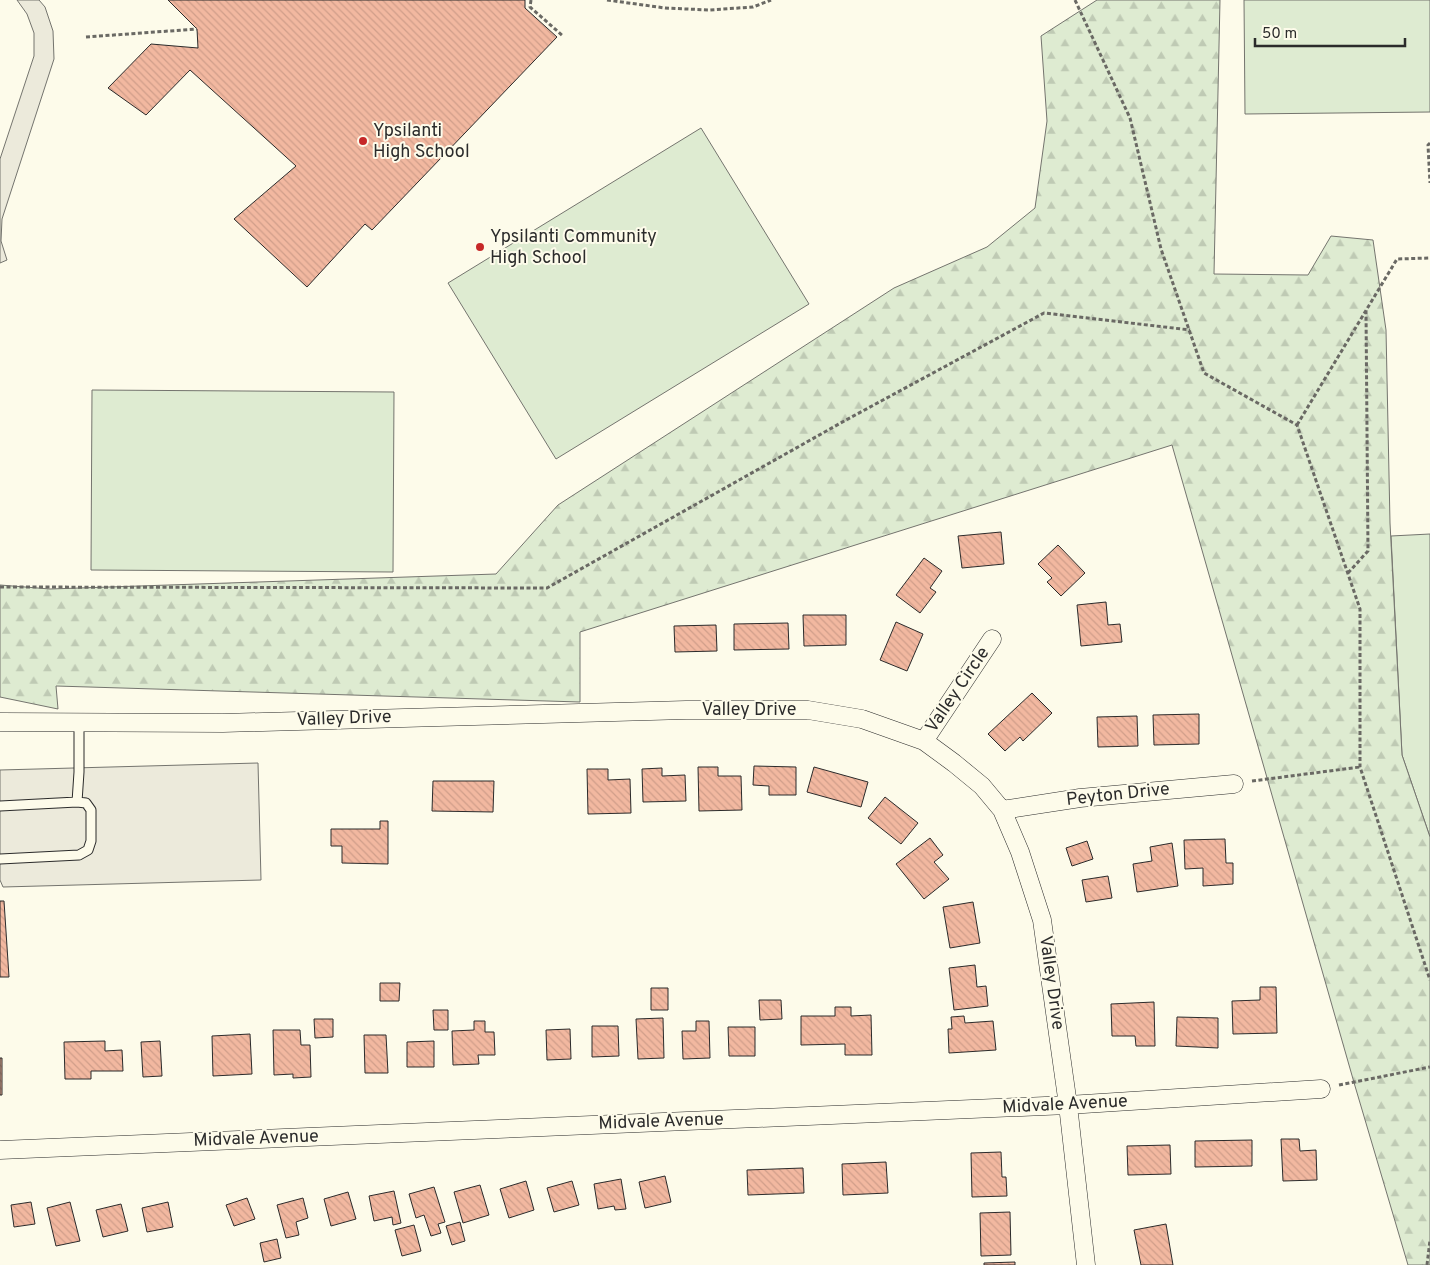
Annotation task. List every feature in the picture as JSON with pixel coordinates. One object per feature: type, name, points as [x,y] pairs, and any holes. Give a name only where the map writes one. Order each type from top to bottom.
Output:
[{"type":"street","name":"Valley Circle","points":[[924,741],[992,639]]},
{"type":"street","name":"Valley Drive","points":[[0,722],[223,723],[686,710],[808,710],[862,719],[924,741],[982,786],[1002,810],[1020,852],[1042,920],[1068,1105],[1086,1265]]},
{"type":"street","name":"Peyton Drive","points":[[1002,810],[1080,798],[1234,784]]},
{"type":"street","name":"Midvale Avenue","points":[[0,1150],[1068,1105],[1321,1089]]},
{"type":"lane","points":[[77,802],[79,772],[78,722]]},
{"type":"lane","points":[[0,806],[77,802],[86,803],[91,810],[91,841],[88,850],[80,855],[0,859]]},
{"type":"path","points":[[531,0],[530,7],[563,36]]},
{"type":"path","points":[[609,0],[665,8],[709,10],[754,7],[771,0]]},
{"type":"path","points":[[1075,0],[1130,118],[1161,249],[1204,373],[1297,425],[1360,609],[1360,767],[1430,980]]},
{"type":"path","points":[[86,37],[197,29]]},
{"type":"path","points":[[1430,143],[1428,145],[1430,183]]},
{"type":"path","points":[[1297,425],[1396,259],[1430,258]]},
{"type":"path","points":[[1348,573],[1368,551],[1366,310]]},
{"type":"path","points":[[0,587],[547,588],[837,425],[1044,313],[1190,330]]},
{"type":"path","points":[[1234,784],[1360,767]]},
{"type":"path","points":[[1321,1089],[1430,1067]]},
{"type":"path","points":[[1426,1265],[1430,1240]]},
{"type":"green space","points":[[1097,0],[1220,0],[1214,274],[1308,275],[1331,236],[1373,240],[1386,330],[1390,523],[1402,755],[1430,837],[1430,1265],[1408,1265],[1172,445],[580,632],[580,702],[56,686],[58,709],[0,697],[0,585],[50,589],[496,574],[558,505],[894,288],[987,247],[1035,208],[1047,121],[1041,36]]},
{"type":"green space","points":[[1244,0],[1430,0],[1430,112],[1245,114]]},
{"type":"green space","points":[[701,128],[809,304],[556,459],[448,283]]},
{"type":"green space","points":[[92,390],[394,392],[393,572],[91,570]]},
{"type":"green space","points":[[1430,534],[1430,837],[1402,755],[1391,536]]},
{"type":"shaded area","points":[[17,0],[39,0],[45,7],[53,31],[54,59],[2,219],[1,241],[7,260],[0,263],[0,159],[34,56],[34,33],[27,14]]},
{"type":"shaded area","points":[[258,763],[261,880],[3,887],[0,880],[0,770]]},
{"type":"building","name":"Ypsilanti High School","points":[[168,0],[525,0],[525,8],[557,37],[372,230],[365,224],[307,287],[234,219],[296,166],[190,70],[146,115],[108,88],[151,44],[198,48],[197,29]]},
{"type":"building","points":[[1001,532],[1004,564],[962,568],[958,536]]},
{"type":"building","points":[[1058,545],[1085,573],[1061,596],[1047,582],[1052,578],[1038,564]]},
{"type":"building","points":[[924,558],[942,571],[930,588],[936,592],[920,613],[896,595]]},
{"type":"building","points":[[1106,602],[1108,625],[1120,624],[1122,642],[1081,646],[1077,605]]},
{"type":"building","points":[[803,615],[846,615],[846,645],[804,646]]},
{"type":"building","points":[[896,622],[923,634],[907,671],[880,660]]},
{"type":"building","points":[[788,623],[789,649],[734,650],[734,624]]},
{"type":"building","points":[[716,625],[717,651],[675,652],[674,626]]},
{"type":"building","points":[[1032,693],[1052,713],[1023,741],[1020,737],[1005,751],[988,734]]},
{"type":"building","points":[[1199,714],[1199,744],[1154,745],[1153,715]]},
{"type":"building","points":[[1137,716],[1138,746],[1098,747],[1097,717]]},
{"type":"building","points":[[754,766],[796,767],[796,795],[769,795],[769,786],[753,785]]},
{"type":"building","points":[[698,767],[718,767],[718,776],[741,776],[742,810],[699,811]]},
{"type":"building","points":[[814,767],[868,782],[861,807],[807,792]]},
{"type":"building","points":[[662,768],[662,776],[685,775],[686,801],[643,802],[642,769]]},
{"type":"building","points":[[587,769],[608,769],[608,780],[630,779],[631,813],[588,814]]},
{"type":"building","points":[[433,781],[494,781],[493,812],[432,811]]},
{"type":"building","points":[[885,797],[918,823],[901,844],[868,818]]},
{"type":"building","points":[[380,821],[388,821],[388,864],[342,863],[342,846],[331,846],[331,829],[380,829]]},
{"type":"building","points":[[930,838],[943,855],[934,862],[949,879],[924,899],[896,864]]},
{"type":"building","points":[[1225,839],[1226,863],[1233,863],[1233,884],[1203,886],[1203,868],[1185,869],[1184,840]]},
{"type":"building","points":[[1087,841],[1093,859],[1072,866],[1066,848]]},
{"type":"building","points":[[1172,843],[1178,886],[1137,892],[1133,864],[1152,861],[1150,847]]},
{"type":"building","points":[[1108,876],[1112,898],[1086,902],[1082,880]]},
{"type":"building","points":[[0,901],[4,901],[9,977],[0,977]]},
{"type":"building","points":[[973,902],[980,943],[950,948],[943,907]]},
{"type":"building","points":[[975,965],[977,987],[986,986],[988,1006],[954,1010],[949,968]]},
{"type":"building","points":[[380,983],[400,983],[399,1001],[380,1001]]},
{"type":"building","points":[[1260,987],[1276,987],[1277,1033],[1233,1034],[1232,1001],[1260,1000]]},
{"type":"building","points":[[651,988],[668,988],[668,1010],[651,1010]]},
{"type":"building","points":[[759,1000],[781,1000],[782,1019],[760,1020]]},
{"type":"building","points":[[1154,1002],[1155,1046],[1136,1046],[1135,1036],[1112,1036],[1111,1004]]},
{"type":"building","points":[[835,1007],[851,1007],[851,1016],[871,1015],[872,1055],[845,1055],[845,1044],[801,1045],[801,1016],[835,1016]]},
{"type":"building","points":[[433,1010],[448,1010],[448,1030],[434,1030]]},
{"type":"building","points":[[964,1016],[965,1023],[993,1021],[996,1050],[949,1053],[948,1029],[952,1029],[951,1017]]},
{"type":"building","points":[[1177,1017],[1218,1018],[1218,1048],[1176,1046]]},
{"type":"building","points":[[663,1018],[664,1058],[638,1059],[636,1019]]},
{"type":"building","points":[[314,1019],[333,1019],[333,1037],[315,1038]]},
{"type":"building","points":[[474,1021],[485,1021],[485,1032],[494,1032],[495,1055],[478,1055],[479,1064],[453,1065],[452,1031],[474,1030]]},
{"type":"building","points":[[696,1021],[709,1021],[710,1058],[683,1059],[682,1031],[696,1031]]},
{"type":"building","points":[[592,1026],[618,1026],[619,1056],[592,1057]]},
{"type":"building","points":[[728,1027],[755,1027],[755,1056],[729,1056]]},
{"type":"building","points":[[570,1029],[571,1059],[547,1060],[546,1030]]},
{"type":"building","points":[[273,1030],[300,1030],[301,1045],[310,1045],[311,1077],[293,1078],[293,1074],[274,1075]]},
{"type":"building","points":[[250,1034],[252,1074],[213,1076],[212,1036]]},
{"type":"building","points":[[364,1035],[386,1035],[388,1073],[365,1073]]},
{"type":"building","points":[[105,1041],[105,1051],[122,1050],[123,1071],[91,1071],[91,1079],[65,1079],[64,1042]]},
{"type":"building","points":[[160,1041],[162,1076],[143,1077],[141,1042]]},
{"type":"building","points":[[434,1041],[434,1067],[407,1067],[407,1042]]},
{"type":"building","points":[[0,1058],[2,1058],[2,1095],[0,1095]]},
{"type":"building","points":[[1281,1139],[1299,1139],[1300,1151],[1316,1150],[1317,1180],[1283,1181]]},
{"type":"building","points":[[1252,1140],[1252,1166],[1195,1167],[1195,1141]]},
{"type":"building","points":[[1170,1145],[1171,1174],[1128,1175],[1127,1146]]},
{"type":"building","points":[[1001,1152],[1002,1177],[1006,1177],[1007,1196],[972,1197],[971,1153]]},
{"type":"building","points":[[886,1162],[888,1193],[843,1195],[842,1164]]},
{"type":"building","points":[[803,1168],[804,1193],[748,1195],[747,1170]]},
{"type":"building","points":[[665,1176],[671,1202],[645,1208],[639,1182]]},
{"type":"building","points":[[621,1179],[626,1209],[615,1210],[614,1206],[598,1209],[594,1184]]},
{"type":"building","points":[[526,1181],[534,1210],[509,1218],[500,1189]]},
{"type":"building","points":[[572,1181],[579,1205],[554,1212],[547,1188]]},
{"type":"building","points":[[480,1185],[489,1215],[463,1223],[454,1192]]},
{"type":"building","points":[[434,1187],[445,1222],[438,1224],[441,1233],[431,1236],[424,1215],[416,1218],[409,1194]]},
{"type":"building","points":[[394,1191],[401,1223],[393,1225],[392,1217],[374,1221],[369,1196]]},
{"type":"building","points":[[348,1192],[356,1219],[331,1226],[324,1199]]},
{"type":"building","points":[[247,1198],[255,1219],[234,1226],[226,1205]]},
{"type":"building","points":[[303,1198],[308,1218],[296,1222],[299,1235],[286,1238],[277,1205]]},
{"type":"building","points":[[31,1202],[35,1224],[14,1227],[11,1205]]},
{"type":"building","points":[[70,1202],[80,1241],[56,1246],[47,1208]]},
{"type":"building","points":[[168,1202],[173,1227],[147,1232],[142,1208]]},
{"type":"building","points":[[121,1204],[128,1231],[103,1237],[96,1210]]},
{"type":"building","points":[[1010,1212],[1011,1255],[981,1256],[980,1213]]},
{"type":"building","points":[[460,1222],[465,1241],[452,1245],[446,1226]]},
{"type":"building","points":[[1166,1224],[1173,1265],[1141,1265],[1134,1230]]},
{"type":"building","points":[[414,1225],[421,1251],[402,1256],[395,1230]]},
{"type":"building","points":[[277,1239],[281,1258],[264,1262],[260,1243]]},
{"type":"building","points":[[1015,1262],[1015,1265],[984,1265],[984,1263]]},
{"type":"place","name":"Ypsilanti High School","points":[[363,141]]},
{"type":"place","name":"Ypsilanti Community High School","points":[[480,247]]}]
